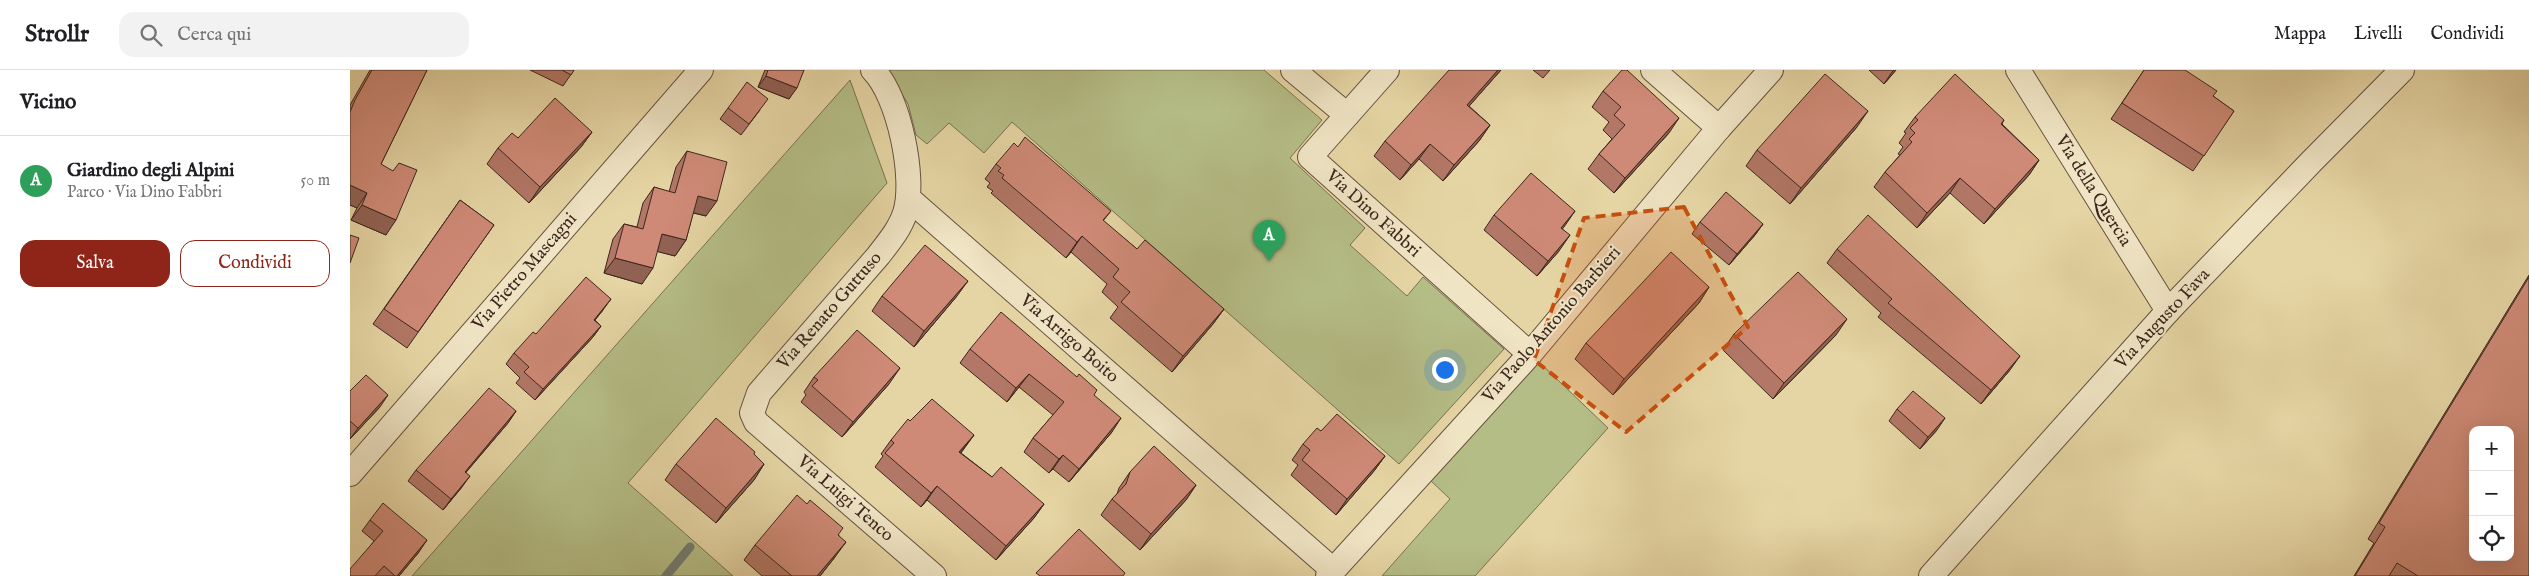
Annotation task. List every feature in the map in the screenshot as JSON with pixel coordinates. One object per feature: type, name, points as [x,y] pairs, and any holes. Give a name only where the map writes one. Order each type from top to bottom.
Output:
[{"type":"street","name":"Via Pietro Mascagni","points":[[350,474],[701,70]]},
{"type":"street","points":[[873,70],[886,86],[893,101],[906,162],[909,182],[908,198]]},
{"type":"street","points":[[1293,70],[1347,115],[1387,70]]},
{"type":"street","points":[[1654,70],[1719,128]]},
{"type":"street","name":"Via Paolo Antonio Barbieri","points":[[1330,573],[1530,354],[1719,128],[1772,70]]},
{"type":"street","name":"Via della Quercia","points":[[2018,70],[2168,312]]},
{"type":"street","name":"Via Augusto Fava","points":[[1931,576],[2168,312],[2305,167],[2402,70]]},
{"type":"street","name":"Via Dino Fabbri","points":[[1347,115],[1310,157],[1530,354]]},
{"type":"street","name":"Via Renato Guttuso","points":[[756,422],[752,413],[759,393],[890,240],[905,213],[908,198]]},
{"type":"street","name":"Via Arrigo Boito","points":[[908,198],[1330,573]]},
{"type":"street","name":"Via Luigi Tenco","points":[[756,422],[934,576]]},
{"type":"highlighted area","points":[[1684,207],[1748,327],[1626,432],[1534,360],[1584,218]]},
{"type":"green space","points":[[888,70],[1264,70],[1322,120],[1290,158],[1365,228],[1350,245],[1407,296],[1423,277],[1504,349],[1399,464],[1012,122],[984,153],[949,123],[927,144],[916,135],[908,104]]},
{"type":"green space","points":[[850,80],[887,183],[628,483],[733,576],[412,576]]},
{"type":"green space","points":[[1537,360],[1608,428],[1475,576],[1382,576],[1450,499],[1429,479]]},
{"type":"building","points":[[372,70],[427,70],[381,164],[393,171],[399,163],[417,170],[396,220],[362,205],[367,193],[350,185],[350,112]]},
{"type":"building","points":[[562,70],[574,70],[571,75]]},
{"type":"building","points":[[768,70],[804,70],[797,88],[766,76]]},
{"type":"building","points":[[1449,70],[1498,70],[1467,105],[1490,125],[1454,165],[1430,144],[1411,165],[1385,141]]},
{"type":"building","points":[[1622,70],[1627,70],[1679,118],[1625,178],[1599,154],[1625,125],[1614,115],[1621,107],[1603,91]]},
{"type":"building","points":[[2144,70],[2185,70],[2217,91],[2213,96],[2234,111],[2204,156],[2122,103]]},
{"type":"building","points":[[1825,74],[1868,111],[1801,188],[1757,150]]},
{"type":"building","points":[[1955,74],[2004,120],[2001,124],[2039,160],[1995,209],[1960,178],[1927,213],[1885,172],[1912,142],[1909,139],[1915,133],[1910,128],[1918,120],[1915,117]]},
{"type":"building","points":[[747,82],[768,99],[749,124],[728,108]]},
{"type":"building","points":[[555,98],[592,132],[540,187],[498,148],[512,133],[518,138]]},
{"type":"building","points":[[1025,137],[1111,211],[1103,220],[1137,249],[1145,240],[1224,309],[1183,356],[1121,302],[1130,292],[1113,277],[1119,269],[1082,236],[1077,242],[1002,178],[1004,175],[998,171],[1001,168],[996,164],[1014,143],[1018,147]]},
{"type":"building","points":[[687,151],[727,162],[717,201],[698,196],[686,240],[662,234],[653,268],[615,258],[624,224],[643,229],[654,187],[675,193]]},
{"type":"building","points":[[1531,173],[1575,211],[1561,228],[1570,235],[1548,261],[1494,215]]},
{"type":"building","points":[[1726,192],[1763,224],[1737,254],[1700,222]]},
{"type":"building","points":[[460,200],[494,225],[418,332],[384,309]]},
{"type":"building","points":[[1868,215],[2020,356],[1991,390],[1888,303],[1892,299],[1837,249]]},
{"type":"building","points":[[350,235],[359,238],[350,263]]},
{"type":"building","points":[[925,245],[968,281],[924,331],[882,296]]},
{"type":"building","points":[[1671,252],[1709,287],[1624,379],[1586,343]]},
{"type":"building","points":[[1798,272],[1847,319],[1784,383],[1734,334]]},
{"type":"building","points":[[586,277],[611,299],[594,320],[601,326],[543,389],[524,372],[529,367],[514,353],[533,332],[536,334]]},
{"type":"building","points":[[2529,277],[2529,576],[2418,576],[2397,563],[2389,576],[2355,576],[2385,527],[2379,523]]},
{"type":"building","points":[[1001,312],[1077,377],[1079,374],[1097,390],[1094,395],[1121,418],[1079,469],[1063,455],[1059,459],[1033,438],[1064,402],[1029,374],[1016,388],[970,349]]},
{"type":"building","points":[[857,330],[900,368],[853,422],[812,386],[818,380],[814,377]]},
{"type":"building","points":[[366,375],[388,395],[358,428],[350,421],[350,391]]},
{"type":"building","points":[[489,388],[516,411],[465,472],[470,476],[451,499],[416,470]]},
{"type":"building","points":[[1913,391],[1945,418],[1928,437],[1897,409]]},
{"type":"building","points":[[932,399],[974,435],[959,452],[992,477],[1001,467],[1044,504],[1006,546],[937,486],[931,493],[885,453],[894,443],[891,440],[908,419],[910,421]]},
{"type":"building","points":[[1337,414],[1385,456],[1347,499],[1302,460],[1310,450],[1303,444],[1317,428],[1321,431]]},
{"type":"building","points":[[716,418],[755,452],[754,454],[764,464],[726,508],[676,464]]},
{"type":"building","points":[[1154,446],[1196,485],[1151,534],[1112,499],[1126,484],[1130,472]]},
{"type":"building","points":[[797,495],[807,504],[810,500],[843,528],[838,535],[846,542],[817,576],[792,576],[755,545]]},
{"type":"building","points":[[383,503],[427,540],[397,576],[384,566],[375,576],[350,576],[350,569],[383,531],[370,520]]},
{"type":"building","points":[[1079,529],[1125,573],[1123,576],[1040,576],[1036,573]]},
{"type":"waterway","points":[[666,576],[690,547]]},
{"type":"place","name":"Giardino degli Alpini","points":[[1269,261]]}]
